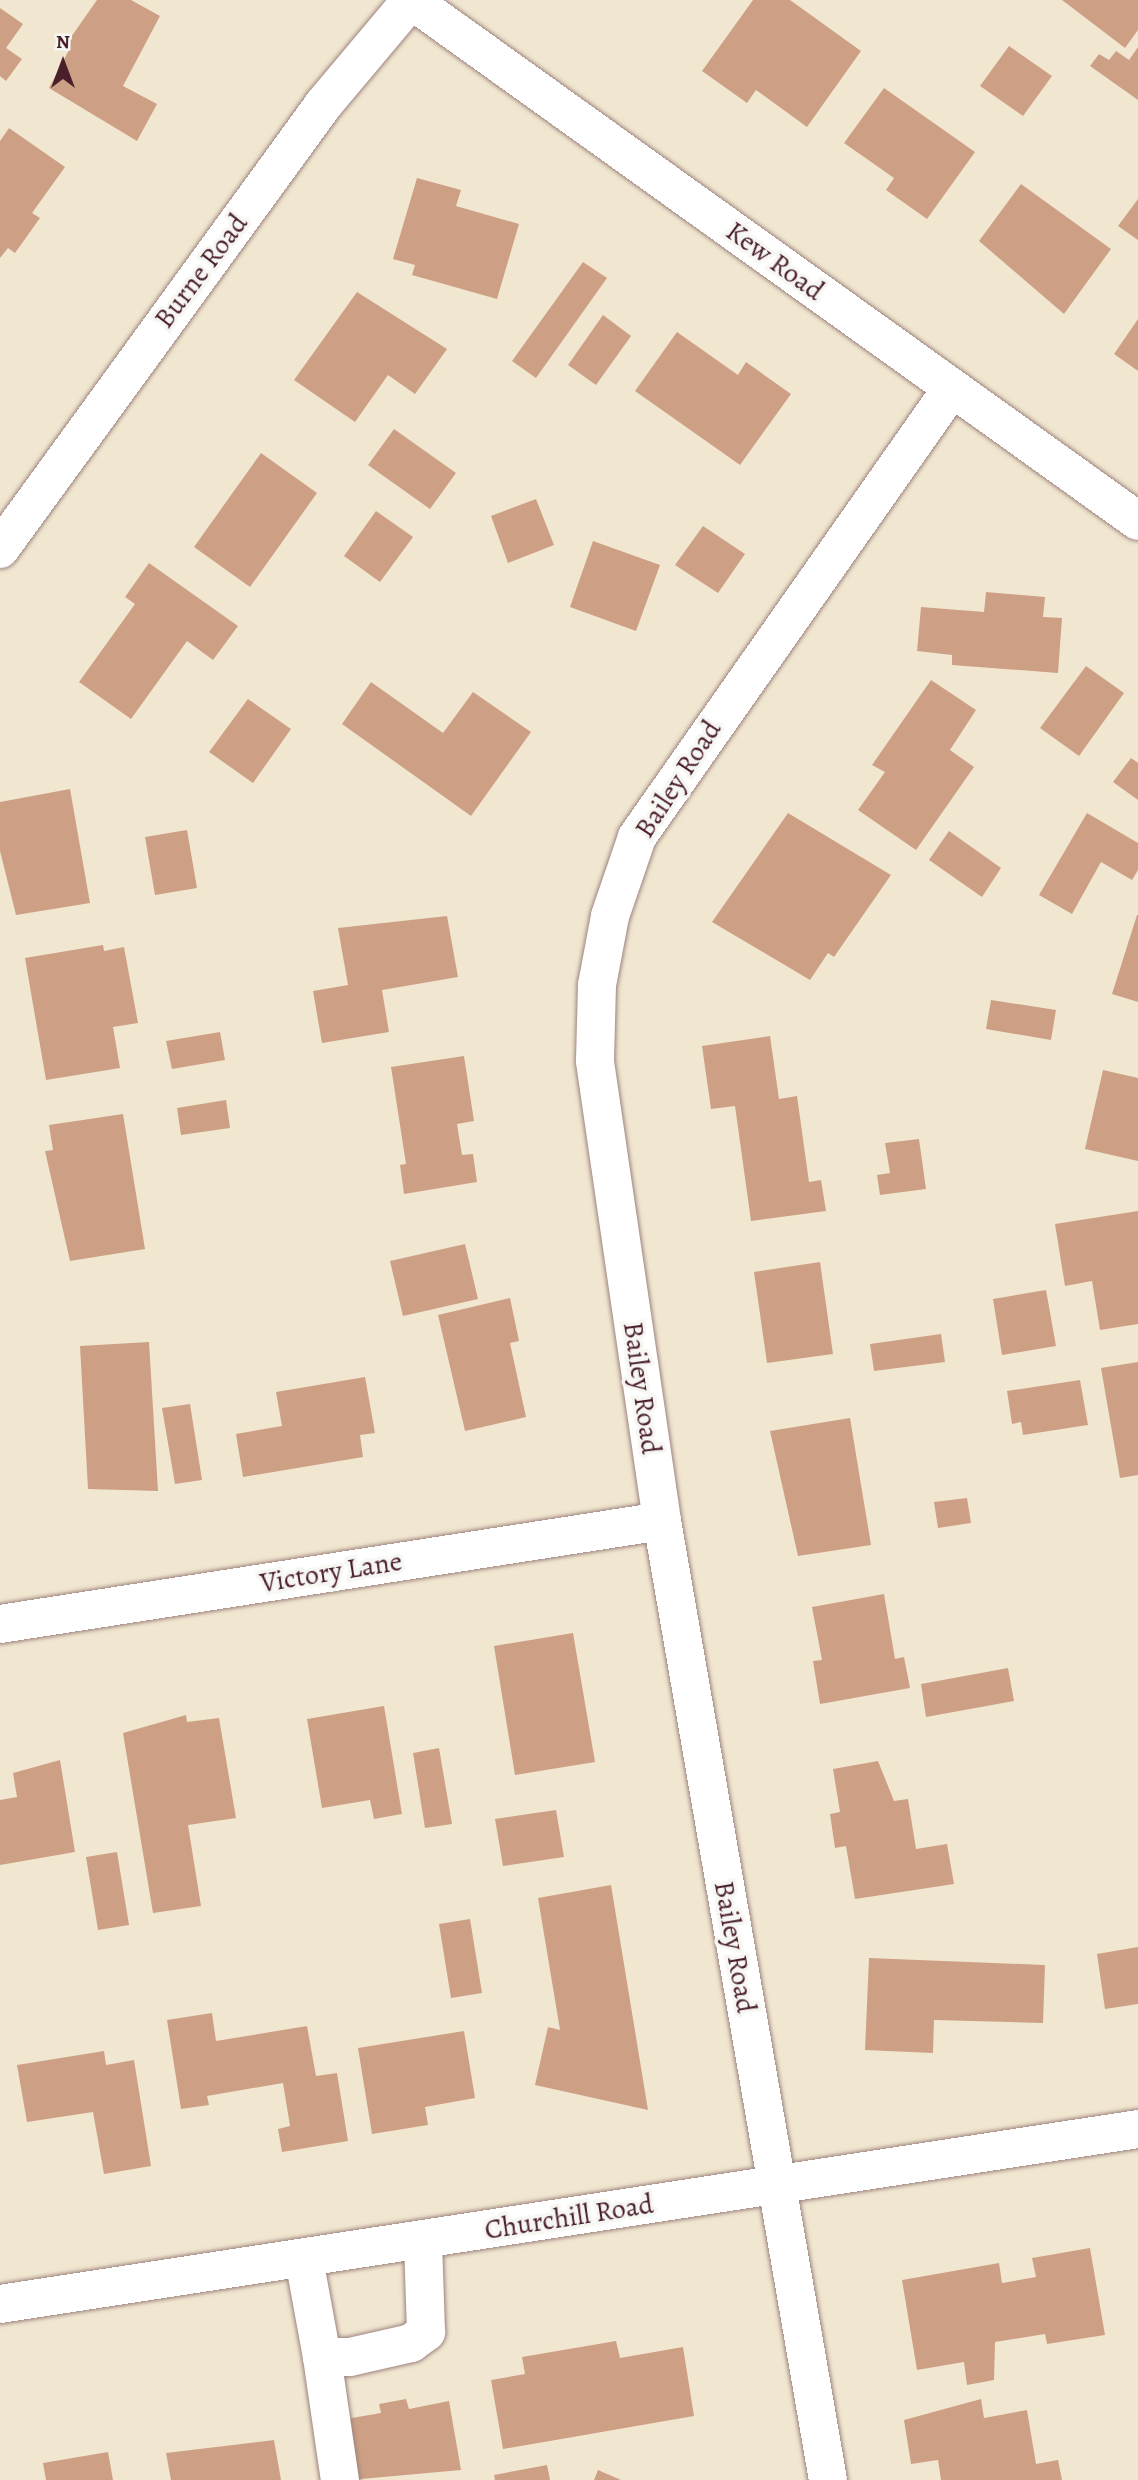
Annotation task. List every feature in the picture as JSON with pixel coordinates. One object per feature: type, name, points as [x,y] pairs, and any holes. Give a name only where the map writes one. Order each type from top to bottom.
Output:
[{"type":"street","name":"Kew Road","points":[[411,0],[1138,521]]},
{"type":"street","name":"Burne Road","points":[[0,549],[323,105],[411,0]]},
{"type":"street","name":"Bailey Road","points":[[828,2480],[662,1521],[594,1061],[597,985],[610,916],[637,837],[952,388]]},
{"type":"street","name":"Victory Lane","points":[[0,1625],[662,1521]]},
{"type":"street","name":"Churchill Road","points":[[0,2304],[1138,2129]]},
{"type":"street","points":[[322,2357],[411,2343],[426,2332],[430,2306],[423,2239]]},
{"type":"street","points":[[304,2259],[340,2480]]},
{"type":"building","points":[[97,0],[131,0],[160,16],[123,86],[157,104],[137,141],[49,88],[69,50],[64,47]]},
{"type":"building","points":[[753,0],[790,0],[861,51],[807,127],[756,90],[747,103],[702,71]]},
{"type":"building","points":[[1062,0],[1138,0],[1138,30],[1125,48]]},
{"type":"building","points":[[0,8],[23,24],[6,48],[22,59],[6,81],[0,76]]},
{"type":"building","points":[[1009,46],[1052,76],[1023,116],[980,86]]},
{"type":"building","points":[[1138,47],[1138,100],[1090,66],[1099,54],[1109,60],[1116,51],[1129,60]]},
{"type":"building","points":[[884,88],[975,152],[927,219],[886,190],[894,178],[844,143]]},
{"type":"building","points":[[9,128],[65,167],[32,213],[40,218],[15,253],[8,248],[0,258],[0,141]]},
{"type":"building","points":[[417,178],[461,190],[456,206],[519,224],[497,299],[412,275],[415,265],[393,259]]},
{"type":"building","points":[[1021,184],[1111,249],[1064,314],[979,241]]},
{"type":"building","points":[[1138,199],[1138,240],[1118,226]]},
{"type":"building","points":[[583,262],[607,278],[536,378],[512,361]]},
{"type":"building","points":[[357,292],[447,349],[415,394],[388,375],[355,422],[294,380]]},
{"type":"building","points":[[603,315],[631,336],[596,385],[568,365]]},
{"type":"building","points":[[1138,319],[1138,371],[1114,354]]},
{"type":"building","points":[[677,332],[738,375],[746,362],[791,394],[740,465],[635,391]]},
{"type":"building","points":[[394,429],[456,473],[430,509],[368,465]]},
{"type":"building","points":[[261,453],[317,493],[250,587],[194,547]]},
{"type":"building","points":[[536,499],[554,545],[508,563],[491,516]]},
{"type":"building","points":[[376,511],[413,537],[380,582],[344,556]]},
{"type":"building","points":[[703,526],[745,554],[718,593],[675,565]]},
{"type":"building","points":[[593,541],[660,565],[636,631],[570,607]]},
{"type":"building","points":[[149,563],[238,626],[213,660],[187,641],[131,719],[79,682],[135,604],[125,597]]},
{"type":"building","points":[[986,592],[1045,597],[1043,617],[1062,618],[1058,673],[952,665],[952,655],[917,651],[921,607],[984,612]]},
{"type":"building","points":[[1086,666],[1124,693],[1079,756],[1040,728]]},
{"type":"building","points":[[931,680],[976,710],[950,750],[974,767],[916,850],[858,810],[885,772],[872,765]]},
{"type":"building","points":[[371,682],[443,733],[473,692],[531,732],[471,816],[342,724]]},
{"type":"building","points":[[248,699],[291,729],[253,783],[209,752]]},
{"type":"building","points":[[1131,758],[1138,763],[1138,800],[1113,782]]},
{"type":"building","points":[[70,789],[90,903],[16,915],[0,851],[0,802]]},
{"type":"building","points":[[788,813],[891,875],[834,957],[828,953],[810,980],[712,922]]},
{"type":"building","points":[[1087,813],[1138,843],[1138,870],[1132,880],[1101,862],[1072,914],[1039,895]]},
{"type":"building","points":[[187,830],[197,888],[155,895],[145,837]]},
{"type":"building","points":[[949,831],[1001,868],[982,897],[929,860]]},
{"type":"building","points":[[1138,915],[1138,1002],[1112,994]]},
{"type":"building","points":[[447,916],[458,977],[382,990],[389,1032],[322,1043],[313,991],[348,985],[338,928]]},
{"type":"building","points":[[103,945],[104,951],[124,947],[138,1023],[113,1027],[120,1068],[46,1080],[25,958]]},
{"type":"building","points":[[991,1000],[1056,1010],[1051,1040],[986,1029]]},
{"type":"building","points":[[220,1032],[225,1060],[172,1069],[166,1041]]},
{"type":"building","points":[[770,1036],[779,1099],[797,1096],[809,1182],[821,1180],[826,1211],[751,1221],[735,1106],[711,1109],[702,1046]]},
{"type":"building","points":[[464,1056],[474,1121],[457,1124],[462,1155],[473,1154],[477,1182],[404,1194],[400,1165],[406,1164],[391,1067]]},
{"type":"building","points":[[1103,1070],[1138,1078],[1138,1161],[1085,1149]]},
{"type":"building","points":[[226,1100],[230,1128],[181,1135],[177,1108]]},
{"type":"building","points":[[123,1114],[145,1249],[70,1261],[45,1151],[53,1150],[49,1125]]},
{"type":"building","points":[[919,1139],[926,1189],[880,1195],[877,1175],[890,1173],[885,1143]]},
{"type":"building","points":[[1138,1211],[1138,1324],[1100,1330],[1092,1281],[1065,1286],[1055,1224]]},
{"type":"building","points":[[465,1244],[478,1299],[403,1316],[390,1261]]},
{"type":"building","points":[[820,1262],[833,1354],[767,1363],[754,1272]]},
{"type":"building","points":[[1046,1290],[1056,1346],[1002,1355],[993,1299]]},
{"type":"building","points":[[510,1298],[519,1341],[510,1343],[526,1417],[465,1431],[438,1315]]},
{"type":"building","points":[[941,1334],[945,1362],[874,1371],[870,1344]]},
{"type":"building","points":[[149,1342],[158,1491],[88,1489],[80,1346]]},
{"type":"building","points":[[1138,1362],[1138,1475],[1120,1478],[1101,1368]]},
{"type":"building","points":[[365,1377],[375,1433],[360,1435],[363,1457],[243,1477],[236,1434],[282,1426],[276,1392]]},
{"type":"building","points":[[1080,1380],[1088,1425],[1023,1435],[1021,1422],[1012,1424],[1007,1391]]},
{"type":"building","points":[[190,1404],[202,1480],[175,1484],[162,1408]]},
{"type":"building","points":[[850,1418],[871,1545],[798,1556],[770,1431]]},
{"type":"building","points":[[967,1498],[971,1523],[938,1528],[934,1502]]},
{"type":"building","points":[[884,1594],[895,1659],[904,1657],[910,1688],[820,1704],[813,1661],[822,1660],[812,1607]]},
{"type":"building","points":[[573,1633],[595,1762],[515,1775],[494,1646]]},
{"type":"building","points":[[1008,1668],[1014,1701],[926,1717],[921,1684]]},
{"type":"building","points":[[384,1706],[402,1814],[374,1819],[370,1800],[322,1808],[307,1719]]},
{"type":"building","points":[[186,1715],[187,1722],[219,1718],[236,1818],[188,1825],[201,1906],[153,1913],[123,1733]]},
{"type":"building","points":[[439,1748],[452,1824],[425,1828],[413,1753]]},
{"type":"building","points":[[60,1760],[75,1852],[0,1865],[0,1800],[17,1797],[13,1773]]},
{"type":"building","points":[[878,1761],[894,1801],[908,1799],[916,1849],[947,1844],[954,1884],[855,1899],[846,1846],[835,1848],[830,1814],[840,1812],[833,1769]]},
{"type":"building","points":[[556,1810],[564,1857],[503,1866],[495,1819]]},
{"type":"building","points":[[117,1852],[129,1925],[98,1930],[86,1857]]},
{"type":"building","points":[[611,1885],[648,2110],[535,2085],[548,2027],[560,2030],[538,1898]]},
{"type":"building","points":[[470,1919],[482,1993],[451,1998],[439,1924]]},
{"type":"building","points":[[1138,1947],[1138,2004],[1105,2009],[1097,1954]]},
{"type":"building","points":[[869,1958],[1045,1965],[1043,2023],[934,2020],[933,2053],[865,2050]]},
{"type":"building","points":[[212,2013],[216,2041],[307,2026],[316,2076],[337,2073],[348,2141],[282,2152],[278,2129],[290,2126],[283,2083],[207,2096],[209,2105],[181,2109],[167,2020]]},
{"type":"building","points":[[464,2031],[475,2098],[425,2107],[428,2125],[372,2134],[358,2048]]},
{"type":"building","points":[[104,2051],[106,2065],[134,2060],[151,2166],[104,2174],[93,2112],[27,2122],[17,2065]]},
{"type":"building","points":[[1090,2248],[1105,2335],[1047,2344],[1045,2334],[995,2342],[994,2380],[967,2385],[964,2362],[917,2370],[902,2280],[999,2263],[1002,2283],[1036,2277],[1032,2258]]},
{"type":"building","points":[[616,2341],[620,2358],[683,2347],[694,2416],[503,2449],[491,2380],[525,2374],[522,2357]]},
{"type":"building","points":[[406,2399],[409,2409],[449,2401],[461,2470],[350,2480],[340,2420],[381,2413],[379,2404]]},
{"type":"building","points":[[981,2399],[984,2418],[1027,2410],[1036,2464],[1058,2460],[1062,2480],[941,2480],[938,2460],[911,2464],[904,2420]]},
{"type":"building","points":[[274,2440],[281,2480],[171,2480],[166,2453]]},
{"type":"building","points":[[108,2452],[113,2480],[46,2480],[43,2463]]},
{"type":"building","points":[[547,2465],[550,2480],[495,2480],[494,2475]]},
{"type":"building","points":[[598,2470],[621,2480],[594,2480]]}]
